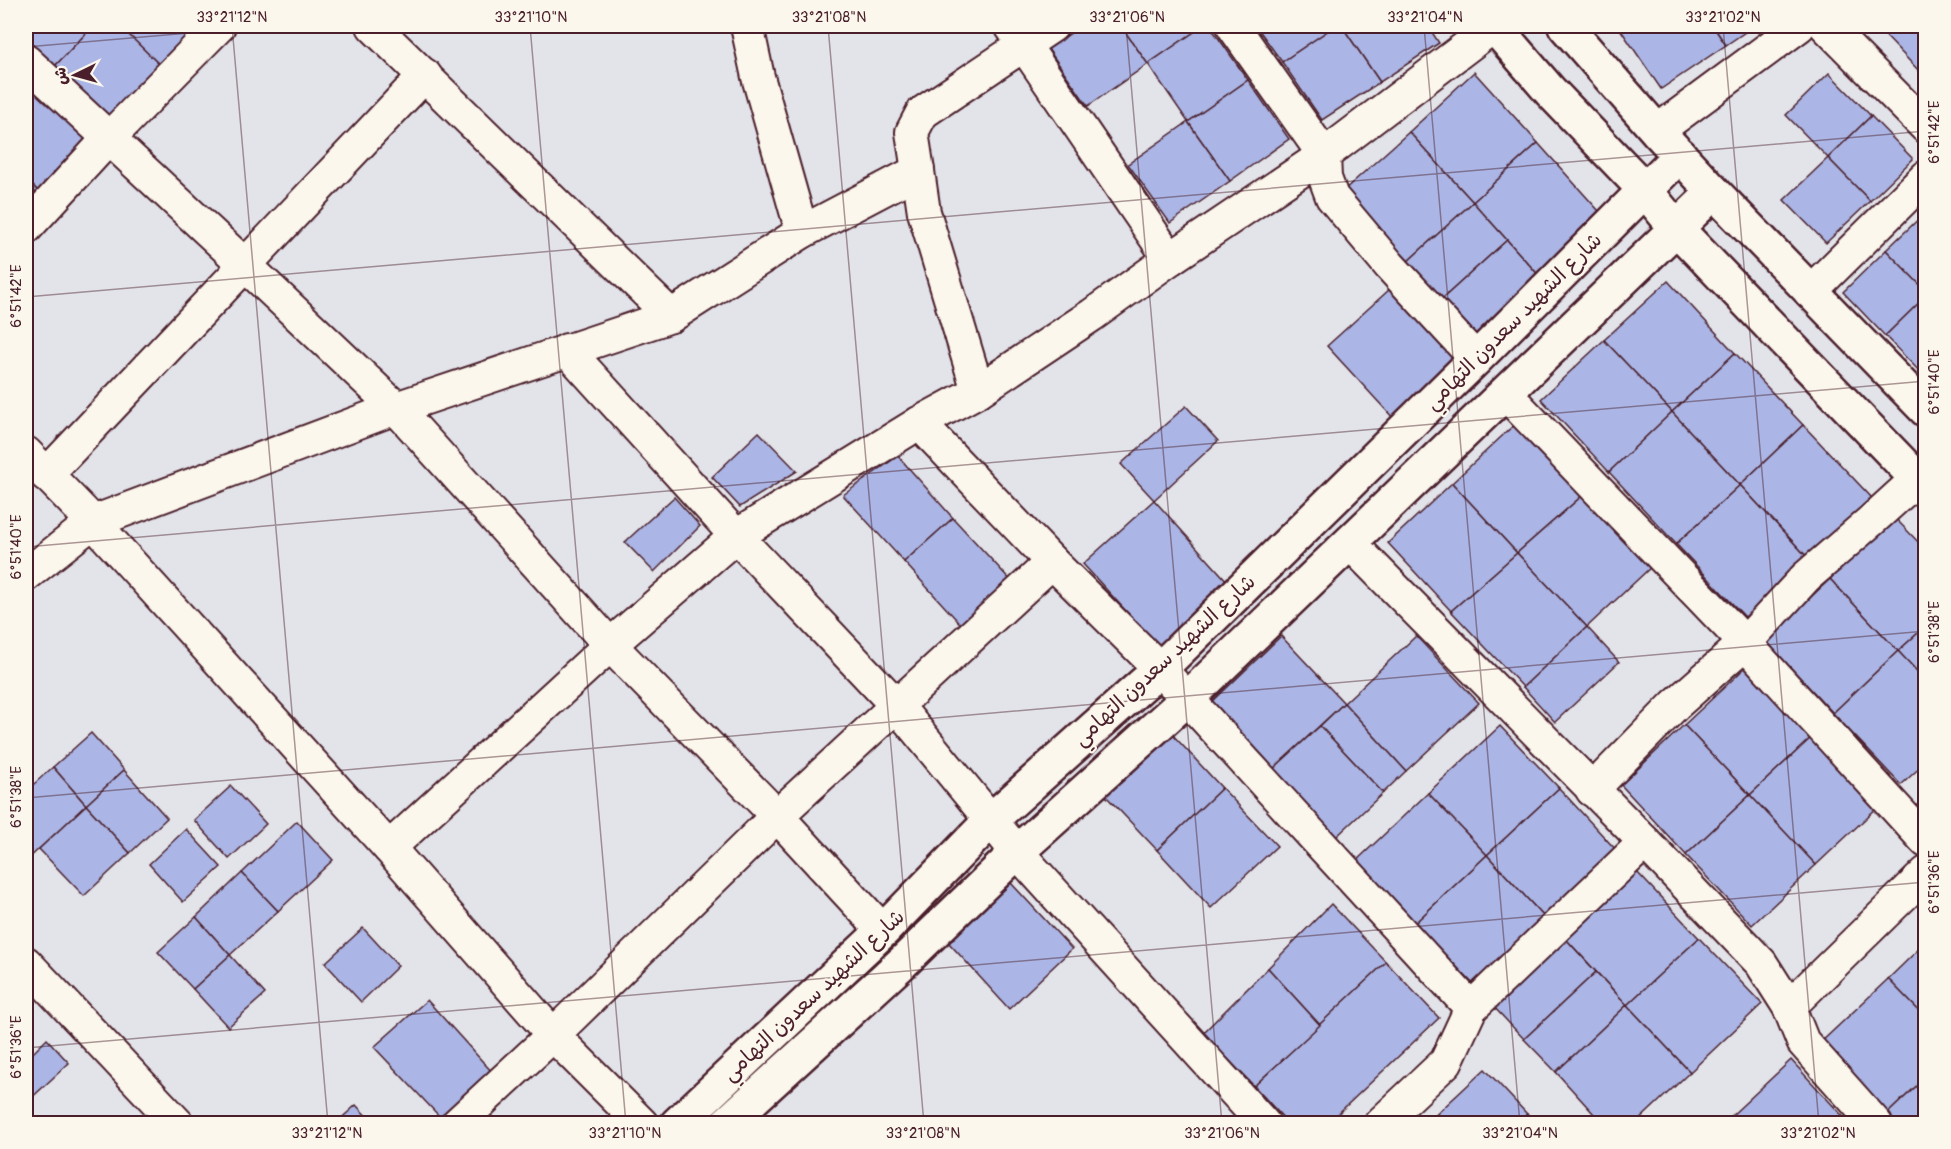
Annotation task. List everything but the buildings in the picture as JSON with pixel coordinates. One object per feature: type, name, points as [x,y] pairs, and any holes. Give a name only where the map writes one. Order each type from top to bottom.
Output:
[{"type":"street","points":[[26,228],[109,138],[219,26]]},
{"type":"street","points":[[373,26],[671,316]]},
{"type":"street","points":[[747,26],[758,78],[802,232]]},
{"type":"street","points":[[978,391],[924,212],[912,132],[922,113],[1018,35],[1052,26]]},
{"type":"street","points":[[1233,26],[1324,155],[1324,178],[1332,197],[1390,266],[1476,359]]},
{"type":"street","points":[[389,848],[610,645],[736,536],[919,423],[978,391],[1092,315],[1170,259],[1324,155],[1494,26],[1550,91],[1646,190],[1676,228],[1921,483],[1872,520],[1806,577],[1745,643],[1676,705],[1592,790]]},
{"type":"street","points":[[1564,26],[1714,192],[1926,410]]},
{"type":"street","points":[[1657,131],[1799,26]]},
{"type":"street","points":[[1826,26],[1926,127]]},
{"type":"street","points":[[1018,35],[1170,259]]},
{"type":"street","points":[[26,61],[396,408],[610,645],[777,816],[883,931]]},
{"type":"street","points":[[425,75],[245,265],[36,464],[93,522],[389,848],[553,1035],[642,1124]]},
{"type":"street","name":"شارع الشهيد سعدون التهامي","points":[[677,1124],[883,931],[992,819],[1160,669],[1680,155]]},
{"type":"street","points":[[26,574],[93,522],[396,408],[671,316],[802,232],[918,171]]},
{"type":"street","points":[[1810,292],[1926,177]]},
{"type":"street","name":"شارع الشهيد سعدون التهامي","points":[[726,1124],[902,963],[1017,852],[1187,699],[1714,192]]},
{"type":"street","points":[[567,350],[736,536],[897,706],[1017,852],[1263,1124]]},
{"type":"street","points":[[1506,394],[1745,643],[1926,841]]},
{"type":"street","points":[[919,423],[1052,562],[1160,669],[1471,1008]]},
{"type":"street","points":[[1350,543],[1761,963],[1789,1007],[1803,1042],[1876,1124]]},
{"type":"street","points":[[457,1124],[553,1035],[777,816],[1052,562]]},
{"type":"street","points":[[1380,1124],[1446,1062],[1471,1008],[1644,842]]},
{"type":"street","points":[[1789,1007],[1926,873]]},
{"type":"street","points":[[26,963],[178,1124]]}]
